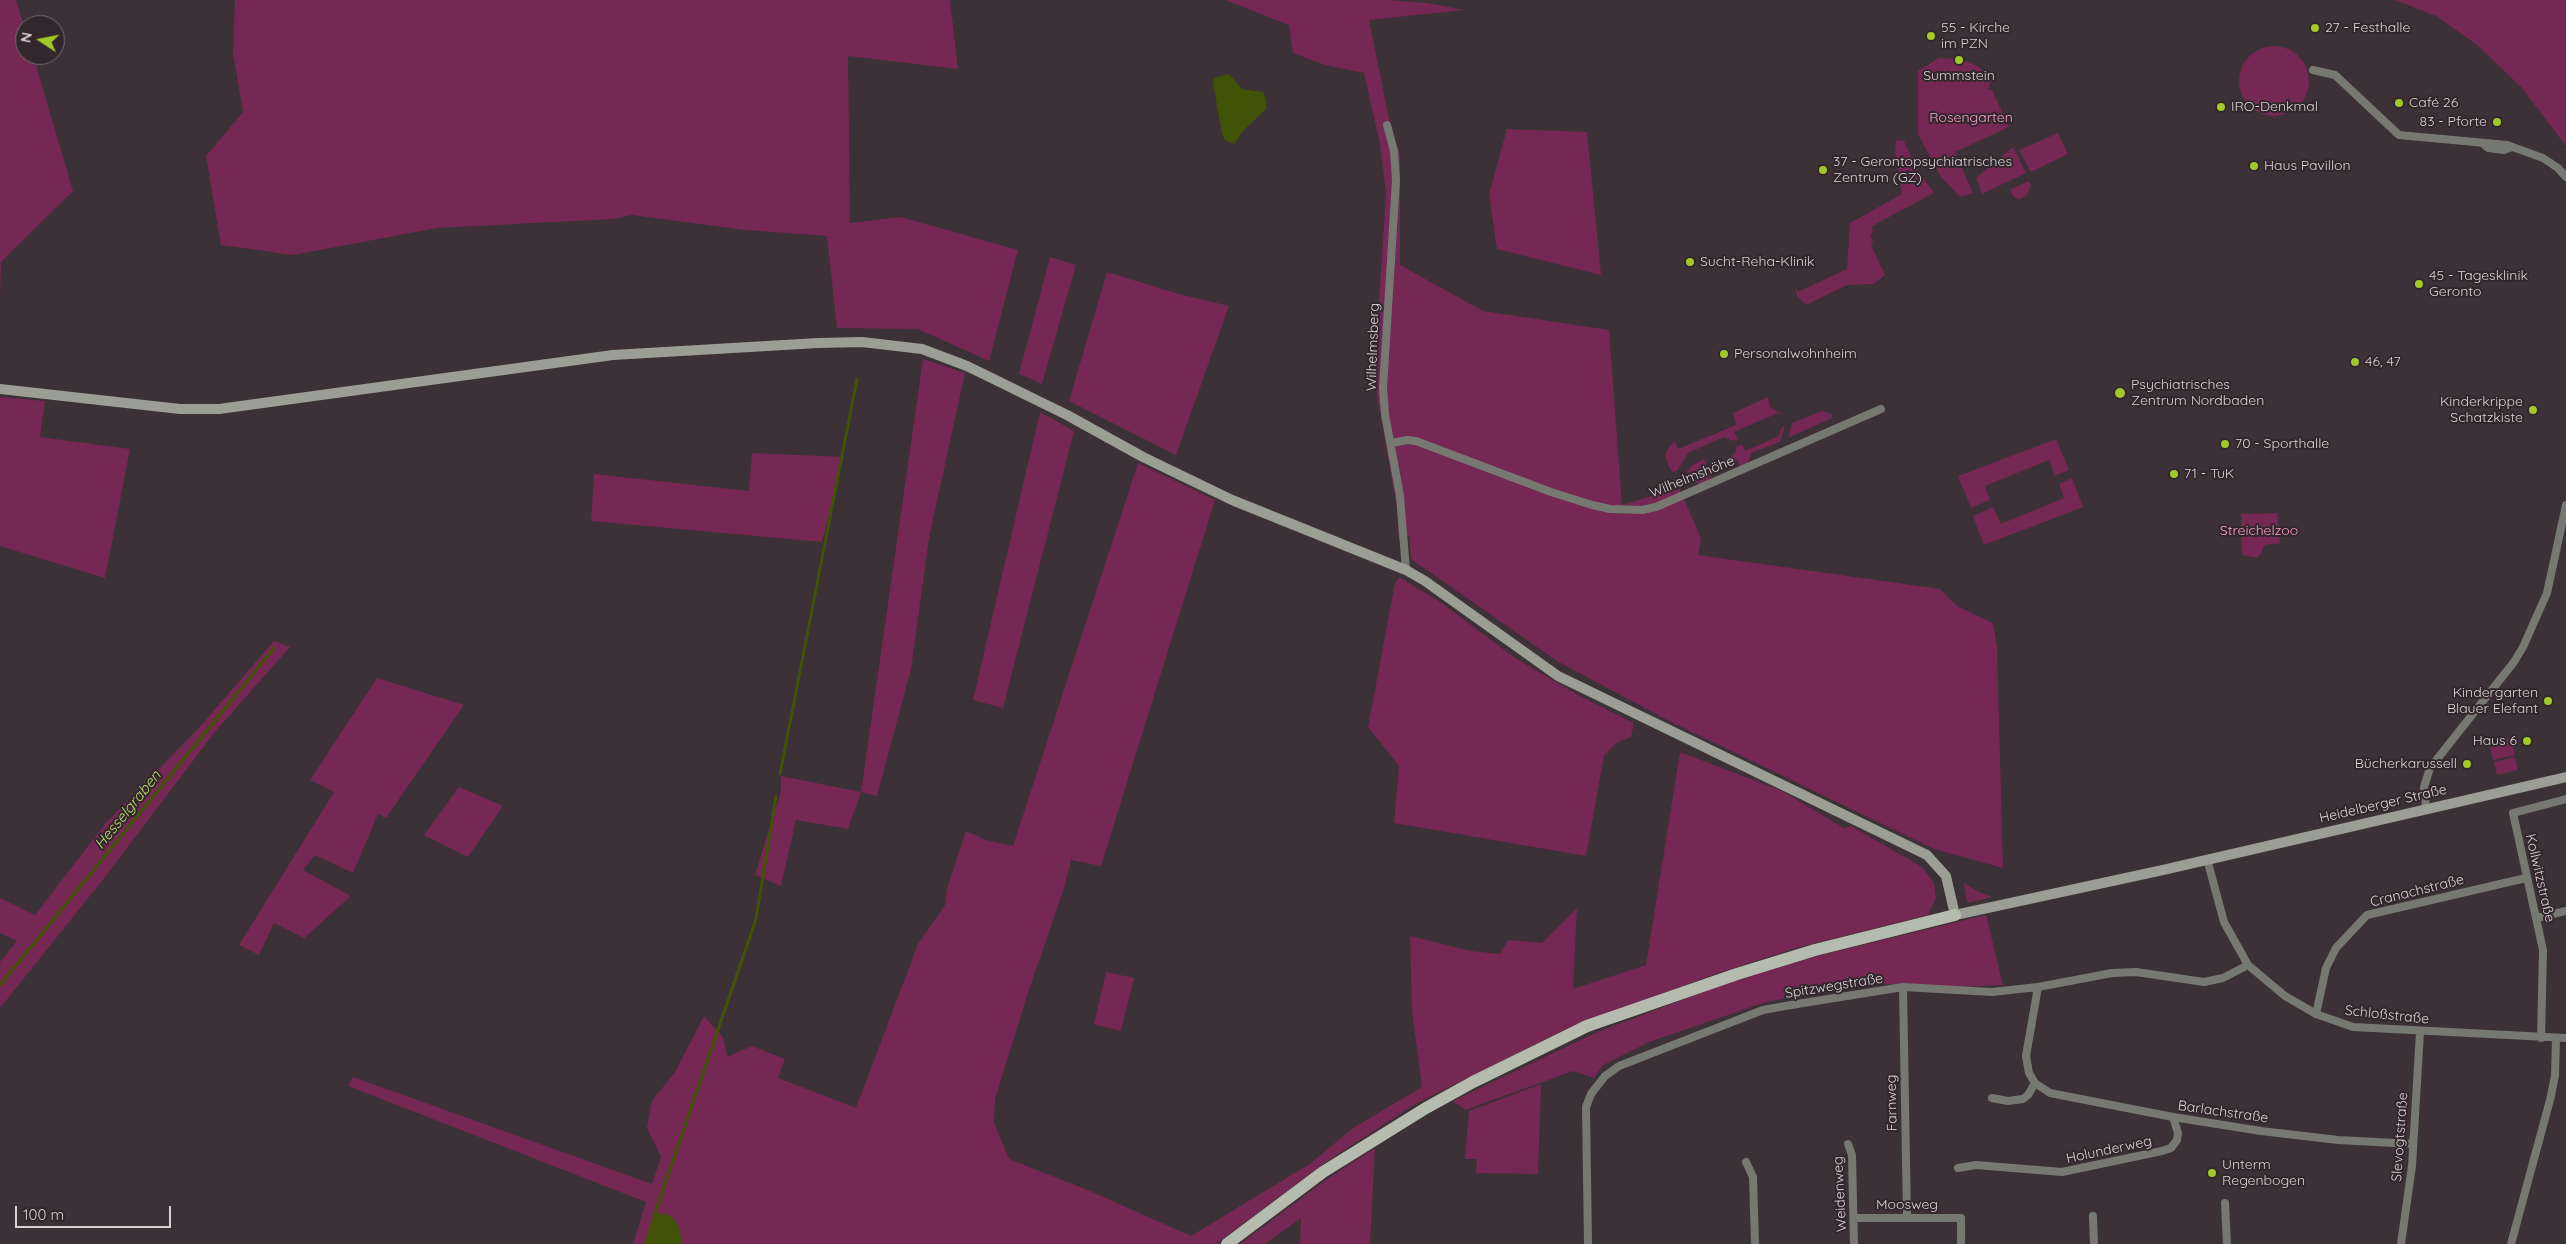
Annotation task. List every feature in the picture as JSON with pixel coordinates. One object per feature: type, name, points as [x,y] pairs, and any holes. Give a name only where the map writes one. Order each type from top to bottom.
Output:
[{"type":"main road","points":[[0,389],[180,409],[220,409],[613,355],[862,342],[922,349],[967,366],[1050,406],[1143,457],[1232,500],[1406,570],[1425,581],[1558,676],[1927,855],[1946,876],[1956,915],[1807,952],[1587,1026],[1472,1082],[1418,1113],[1323,1172],[1227,1244]]},
{"type":"main road","name":"Heidelberger Straße","points":[[1956,915],[2207,860],[2566,777]]},
{"type":"street","points":[[2313,70],[2335,75],[2399,134],[2483,144],[2489,141],[2543,158],[2558,168],[2566,177]]},
{"type":"street","name":"Wilhelmsberg","points":[[1386,125],[1394,152],[1396,180],[1383,388],[1385,414],[1392,443],[1405,538],[1406,570]]},
{"type":"street","name":"Wilhelmshöhe","points":[[1392,443],[1408,440],[1416,442],[1551,492],[1610,509],[1642,510],[1656,507],[1687,492],[1881,410]]},
{"type":"street","points":[[2426,808],[2424,787],[2430,768],[2514,662],[2523,647],[2547,593],[2566,505]]},
{"type":"street","name":"Kollwitzstraße","points":[[2541,1038],[2543,950],[2513,813],[2566,799]]},
{"type":"street","name":"Schloßstraße","points":[[2207,860],[2224,922],[2248,965],[2286,996],[2316,1014],[2353,1027],[2420,1032],[2566,1038]]},
{"type":"street","name":"Cranachstraße","points":[[2316,1014],[2326,968],[2336,948],[2367,915],[2526,878]]},
{"type":"street","points":[[2537,918],[2566,911]]},
{"type":"street","name":"Spitzwegstraße","points":[[1588,1244],[1586,1107],[1591,1094],[1605,1076],[1619,1066],[1763,1010],[1903,987],[1972,993],[2038,987],[2088,976],[2136,972],[2204,982],[2223,978],[2248,965]]},
{"type":"street","name":"Farnweg","points":[[1903,987],[1907,1218]]},
{"type":"street","points":[[1992,1098],[2008,1101],[2023,1099],[2028,1095],[2035,1083],[2029,1073],[2026,1056],[2038,987]]},
{"type":"street","name":"Slevogtstraße","points":[[2402,1244],[2413,1144],[2420,1032]]},
{"type":"street","points":[[2511,1244],[2550,1100],[2555,1076],[2556,1038]]},
{"type":"street","name":"Barlachstraße","points":[[2035,1083],[2050,1094],[2173,1117],[2338,1140],[2413,1144]]},
{"type":"street","name":"Holunderweg","points":[[1958,1168],[1976,1165],[2062,1172],[2162,1151],[2171,1148],[2176,1140],[2178,1133],[2173,1117]]},
{"type":"street","name":"Weidenweg","points":[[1848,1144],[1852,1155],[1854,1244]]},
{"type":"street","points":[[1746,1162],[1753,1177],[1755,1244]]},
{"type":"street","points":[[2225,1203],[2227,1244]]},
{"type":"street","points":[[2093,1216],[2094,1244]]},
{"type":"street","name":"Moosweg","points":[[1854,1218],[1961,1218],[1961,1244]]},
{"type":"green space","points":[[0,0],[16,0],[21,15],[15,15],[15,65],[36,65],[73,191],[1,262],[0,300]]},
{"type":"green space","points":[[235,0],[950,0],[958,69],[848,56],[850,223],[901,217],[1018,250],[989,361],[918,329],[837,328],[827,236],[745,230],[632,215],[613,219],[437,228],[293,255],[221,245],[206,156],[243,112],[233,53]]},
{"type":"green space","points":[[1225,0],[1388,0],[1427,3],[1464,10],[1369,20],[1393,139],[1400,154],[1400,265],[1483,311],[1609,330],[1622,505],[1679,488],[1701,538],[1698,555],[1940,589],[1957,606],[1993,623],[1997,647],[2003,868],[1934,849],[1669,721],[1557,661],[1411,559],[1409,535],[1399,540],[1397,509],[1377,394],[1378,318],[1386,194],[1380,144],[1364,73],[1325,65],[1293,53],[1289,25]]},
{"type":"green space","points":[[2395,0],[2566,0],[2566,146],[2522,88],[2477,45],[2436,16]]},
{"type":"green space","points":[[2274,46],[2293,52],[2303,62],[2309,81],[2303,100],[2293,110],[2274,116],[2255,110],[2245,100],[2239,81],[2245,62],[2255,52]]},
{"type":"green space","name":"Rosengarten","points":[[1939,58],[1961,59],[1979,67],[1991,80],[1988,90],[1992,90],[2009,127],[1955,152],[1973,193],[1960,197],[1941,177],[1918,134],[1918,71]]},
{"type":"green space","points":[[1507,129],[1587,132],[1601,275],[1497,249],[1489,194]]},
{"type":"green space","points":[[2058,133],[2068,154],[2031,172],[2019,150]]},
{"type":"green space","points":[[1896,140],[1904,141],[1917,169],[1934,193],[1872,226],[1873,233],[1870,235],[1873,241],[1871,245],[1885,275],[1874,284],[1847,285],[1806,305],[1797,296],[1795,286],[1798,292],[1847,269],[1850,223],[1902,194],[1895,153]]},
{"type":"green space","points":[[2013,147],[2026,173],[1982,194],[1976,178]]},
{"type":"green space","points":[[2029,181],[2031,185],[2027,195],[2019,200],[2012,195],[2011,189]]},
{"type":"green space","points":[[1050,257],[1076,265],[1042,384],[1019,374]]},
{"type":"green space","points":[[1107,272],[1179,294],[1229,306],[1176,455],[1069,401]]},
{"type":"green space","points":[[923,359],[965,373],[929,538],[911,669],[877,796],[861,792]]},
{"type":"green space","points":[[0,397],[45,401],[40,437],[130,449],[105,578],[0,546]]},
{"type":"green space","points":[[1768,397],[1770,407],[1787,417],[1778,413],[1734,432],[1738,439],[1733,441],[1724,437],[1688,453],[1677,471],[1673,472],[1669,467],[1665,456],[1673,443],[1675,442],[1678,449],[1736,425],[1733,413]]},
{"type":"green space","points":[[1822,411],[1832,414],[1832,418],[1788,438],[1792,423]]},
{"type":"green space","points":[[1040,412],[1074,431],[1003,708],[973,700]]},
{"type":"green space","points":[[1785,426],[1780,442],[1751,453],[1748,463],[1740,466],[1737,460],[1712,470],[1710,479],[1700,484],[1689,481],[1687,471],[1694,464],[1704,459],[1707,467],[1731,456],[1735,453],[1736,447],[1742,444],[1745,451],[1779,436],[1782,427]]},
{"type":"green space","points":[[2056,439],[2069,470],[2055,476],[2049,460],[1985,486],[1990,500],[1971,508],[1958,476]]},
{"type":"green space","points":[[752,453],[844,457],[822,542],[591,521],[594,474],[749,491]]},
{"type":"green space","points":[[1138,463],[1215,500],[1101,866],[1071,860],[1065,885],[1028,993],[995,1099],[994,1123],[1009,1159],[1090,1191],[1191,1236],[1311,1163],[1353,1128],[1422,1087],[1412,1011],[1410,936],[1470,951],[1500,954],[1508,940],[1542,943],[1577,908],[1573,989],[1646,965],[1680,752],[1782,791],[1844,828],[1851,826],[1922,867],[1934,883],[1936,898],[1928,915],[1796,948],[1718,973],[1564,1030],[1415,1104],[1323,1164],[1216,1244],[633,1244],[646,1202],[348,1086],[353,1077],[652,1184],[661,1157],[647,1128],[652,1101],[675,1072],[704,1016],[723,1037],[727,1057],[752,1046],[785,1059],[778,1078],[856,1108],[918,944],[945,905],[947,889],[966,831],[989,841],[1013,846]]},
{"type":"green space","points":[[2072,478],[2083,507],[1984,545],[1973,516],[1993,507],[2001,524],[2064,498],[2059,484]]},
{"type":"green space","name":"Streichelzoo","points":[[2277,513],[2280,543],[2265,545],[2258,558],[2242,555],[2241,514]]},
{"type":"green space","points":[[1399,577],[1442,603],[1515,658],[1578,695],[1634,723],[1631,737],[1618,742],[1604,755],[1586,856],[1394,823],[1399,766],[1368,727],[1395,583]]},
{"type":"green space","points":[[274,641],[290,647],[214,733],[105,877],[0,1008],[0,962],[17,941],[0,933],[0,898],[35,915],[105,824],[196,731]]},
{"type":"green space","points":[[377,678],[464,705],[386,818],[378,814],[353,873],[315,855],[303,870],[351,896],[304,938],[274,923],[259,955],[239,945],[334,792],[310,780]]},
{"type":"green space","points":[[2511,738],[2515,755],[2493,760],[2489,743]]},
{"type":"green space","points":[[2515,757],[2518,770],[2497,775],[2494,762]]},
{"type":"green space","points":[[781,776],[861,792],[848,829],[796,820],[781,886],[755,875],[781,791]]},
{"type":"green space","points":[[459,787],[503,806],[468,857],[424,835]]},
{"type":"green space","points":[[1964,883],[1979,892],[1992,897],[1967,903]]},
{"type":"green space","points":[[1986,915],[2003,985],[1954,987],[1867,983],[1766,1002],[1649,1042],[1603,1065],[1594,1078],[1573,1071],[1465,1110],[1453,1101],[1595,1033],[1729,982],[1817,956]]},
{"type":"green space","points":[[1106,972],[1134,978],[1121,1031],[1094,1024]]},
{"type":"green space","points":[[1541,1084],[1538,1174],[1476,1173],[1477,1159],[1465,1159],[1469,1111]]},
{"type":"green space","points":[[1375,1148],[1370,1244],[1300,1244],[1301,1218],[1265,1244],[1240,1244],[1327,1179]]},
{"type":"shaded area","points":[[1229,74],[1242,89],[1263,92],[1266,99],[1266,109],[1243,131],[1234,144],[1225,140],[1222,134],[1213,83],[1214,78]]},
{"type":"shaded area","points":[[661,1213],[671,1216],[677,1223],[682,1239],[680,1244],[644,1244],[653,1217],[655,1214]]},
{"type":"waterway","points":[[780,774],[857,379]]},
{"type":"waterway","name":"Hesselgraben","points":[[0,985],[274,648]]},
{"type":"waterway","points":[[654,1216],[756,919],[776,796]]},
{"type":"place","name":"27 - Festhalle","points":[[2315,28]]},
{"type":"place","name":"55 - Kirche im PZN","points":[[1931,36]]},
{"type":"place","name":"Summstein","points":[[1959,60]]},
{"type":"place","name":"Café 26","points":[[2399,103]]},
{"type":"place","name":"IRO-Denkmal","points":[[2221,107]]},
{"type":"place","name":"83 - Pforte","points":[[2497,122]]},
{"type":"place","name":"Haus Pavillon","points":[[2254,166]]},
{"type":"place","name":"37 - Gerontopsychiatrisches Zentrum (GZ)","points":[[1823,170]]},
{"type":"place","name":"Sucht-Reha-Klinik","points":[[1690,262]]},
{"type":"place","name":"45 - Tagesklinik Geronto","points":[[2419,284]]},
{"type":"place","name":"Personalwohnheim","points":[[1724,354]]},
{"type":"place","name":"46, 47","points":[[2355,362]]},
{"type":"place","name":"Psychiatrisches Zentrum Nordbaden","points":[[2120,393]]},
{"type":"place","name":"Kinderkrippe Schatzkiste","points":[[2533,410]]},
{"type":"place","name":"70 - Sporthalle","points":[[2225,444]]},
{"type":"place","name":"71 - TuK","points":[[2174,474]]},
{"type":"place","name":"Kindergarten Blauer Elefant","points":[[2548,701]]},
{"type":"place","name":"Haus 6","points":[[2527,741]]},
{"type":"place","name":"Bücherkarussell","points":[[2467,764]]},
{"type":"place","name":"Unterm Regenbogen","points":[[2212,1173]]}]
